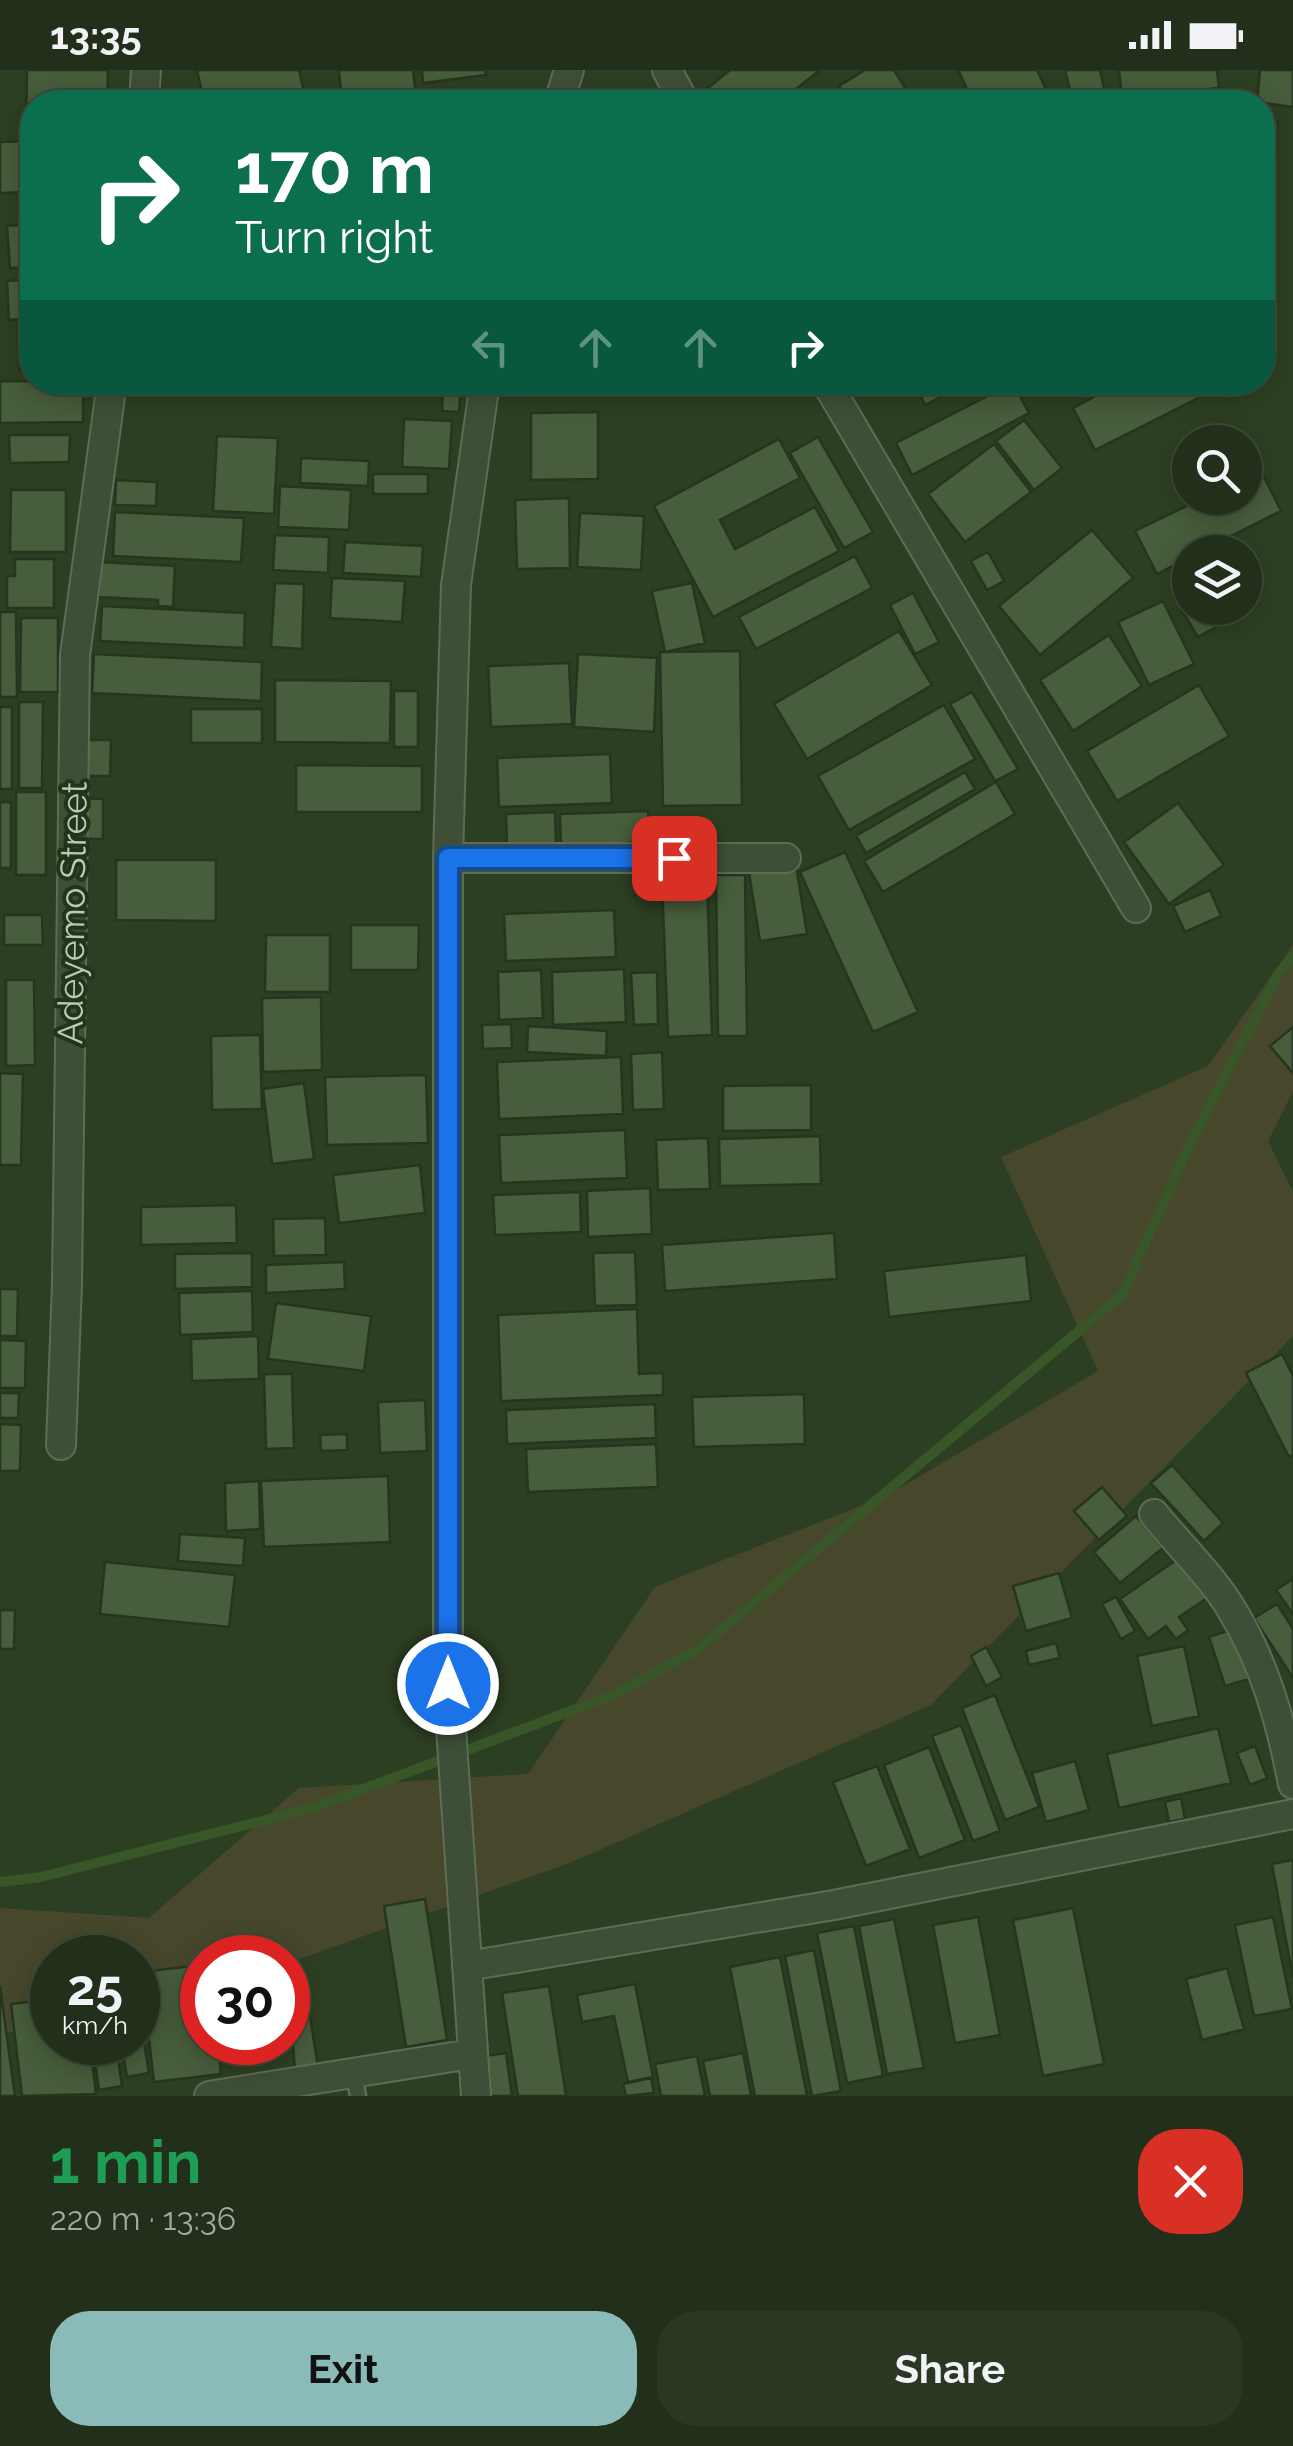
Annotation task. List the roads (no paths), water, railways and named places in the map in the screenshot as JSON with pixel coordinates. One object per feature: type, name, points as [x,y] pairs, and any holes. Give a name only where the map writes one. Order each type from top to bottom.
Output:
[{"type":"street","name":"Adeyemo Street","points":[[61,1445],[68,1284],[75,655],[110,395]]},
{"type":"street","points":[[476,2096],[451,1733],[448,858],[456,585],[483,395]]},
{"type":"street","points":[[834,395],[1136,908]]},
{"type":"street","points":[[448,858],[786,858]]},
{"type":"street","points":[[1154,1514],[1230,1606],[1286,1710],[1293,1784]]},
{"type":"street","points":[[467,1966],[834,1905],[1293,1814]]},
{"type":"street","points":[[210,2096],[356,2085],[471,2054]]},
{"type":"waterway","points":[[0,1882],[41,1877],[313,1808],[611,1696],[697,1650],[1122,1295],[1189,1146],[1278,974],[1293,957]]}]
